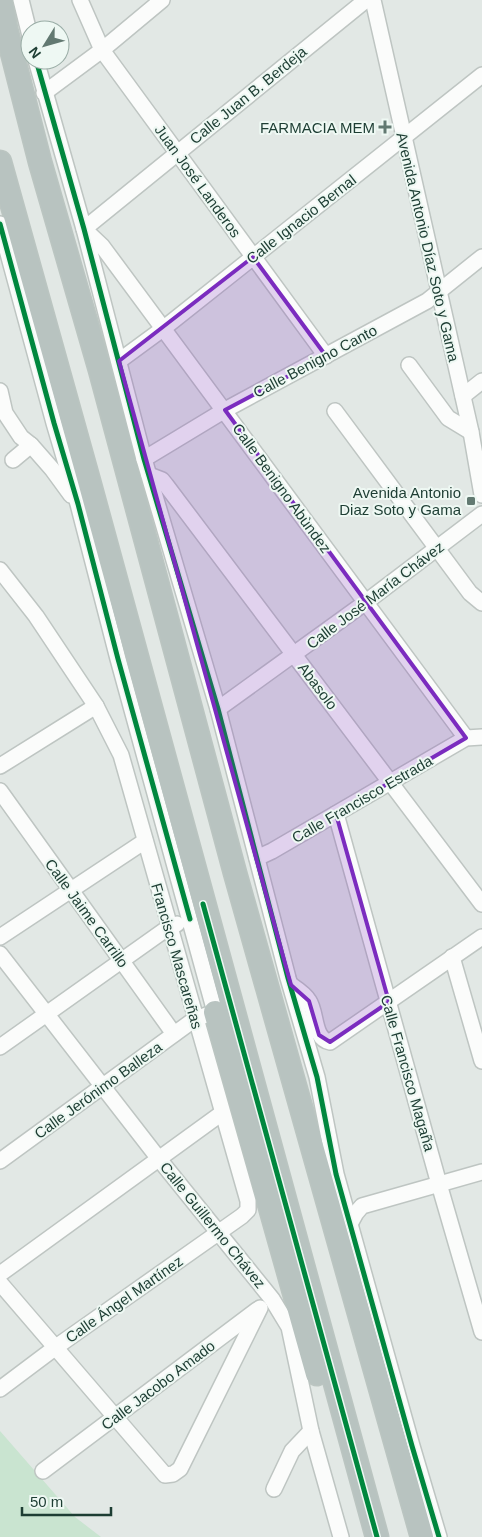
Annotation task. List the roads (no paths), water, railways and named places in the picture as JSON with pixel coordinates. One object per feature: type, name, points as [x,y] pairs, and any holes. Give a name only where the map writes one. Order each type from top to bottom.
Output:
[{"type":"highway","points":[[1,0],[6,29],[40,162],[100,370],[225,835],[422,1537]]},
{"type":"highway","points":[[0,162],[89,481],[376,1537]]},
{"type":"highway","points":[[205,1016],[294,1297],[332,1426],[376,1537]]},
{"type":"highway","points":[[400,1406],[397,1446],[420,1478]]},
{"type":"street","points":[[21,0],[26,20]]},
{"type":"street","name":"Juan José Landeros","points":[[80,0],[102,50],[326,356]]},
{"type":"street","points":[[44,93],[102,50],[162,0]]},
{"type":"street","name":"Calle Juan B. Berdeja","points":[[84,228],[366,0]]},
{"type":"street","name":"Avenida Antonio Díaz Soto y Gama","points":[[374,0],[438,292],[471,432],[482,495]]},
{"type":"street","points":[[38,70],[84,228],[144,458],[218,709],[290,984],[317,1077],[336,1174],[420,1478],[439,1537]]},
{"type":"street","name":"Calle Ignacio Bernal","points":[[119,361],[164,328],[482,75]]},
{"type":"street","points":[[0,224],[190,919],[205,1016]]},
{"type":"street","name":"Calle Benigno Abùndez","points":[[84,228],[102,246],[164,328],[466,738]]},
{"type":"street","name":"Calle Benigno Canto","points":[[144,458],[224,410],[427,301],[482,257]]},
{"type":"street","points":[[409,365],[448,418],[471,432]]},
{"type":"street","points":[[462,396],[482,381]]},
{"type":"street","points":[[1,398],[5,413],[21,437],[31,445],[52,469],[78,504]]},
{"type":"street","points":[[335,411],[470,593],[482,603]]},
{"type":"street","points":[[13,460],[31,445]]},
{"type":"street","name":"Abasolo","points":[[149,475],[162,480],[482,904]]},
{"type":"street","name":"Calle José María Chávez","points":[[218,709],[366,602],[482,514]]},
{"type":"street","name":"Francisco Mascareñas","points":[[0,570],[36,616],[96,706],[121,755],[169,927],[205,1016],[222,1113],[248,1201],[248,1210]]},
{"type":"street","points":[[118,658],[122,608]]},
{"type":"street","points":[[0,766],[96,706]]},
{"type":"street","points":[[466,738],[482,737]]},
{"type":"street","name":"Calle Francisco Estrada","points":[[257,858],[466,738]]},
{"type":"street","name":"Calle Jaime Carrillo","points":[[0,792],[174,1034]]},
{"type":"street","name":"Calle Francisco Magaña","points":[[336,814],[482,1332]]},
{"type":"street","points":[[0,936],[145,841]]},
{"type":"street","points":[[0,1047],[169,927],[190,919]]},
{"type":"street","points":[[290,984],[297,988],[309,1001],[319,1035],[328,1042],[334,1040],[482,937]]},
{"type":"street","name":"Calle Guillermo Chávez","points":[[0,954],[219,1232],[266,1304],[289,1327],[311,1432],[341,1537]]},
{"type":"street","points":[[452,957],[482,1062]]},
{"type":"street","name":"Calle Jerónimo Balleza","points":[[0,1161],[174,1034],[205,1016]]},
{"type":"street","points":[[0,1274],[222,1113]]},
{"type":"street","points":[[350,1224],[362,1206],[482,1172]]},
{"type":"street","name":"Calle Ángel Martínez","points":[[0,1389],[248,1210]]},
{"type":"street","points":[[0,1284],[165,1475],[173,1474],[180,1469],[266,1304]]},
{"type":"street","name":"Calle Jacobo Amado","points":[[43,1471],[266,1304]]},
{"type":"street","points":[[274,1489],[292,1451],[311,1432]]},
{"type":"place","name":"FARMACIA MEM","points":[[385,127]]},
{"type":"place","name":"Avenida Antonio Diaz Soto y Gama","points":[[471,501]]}]
